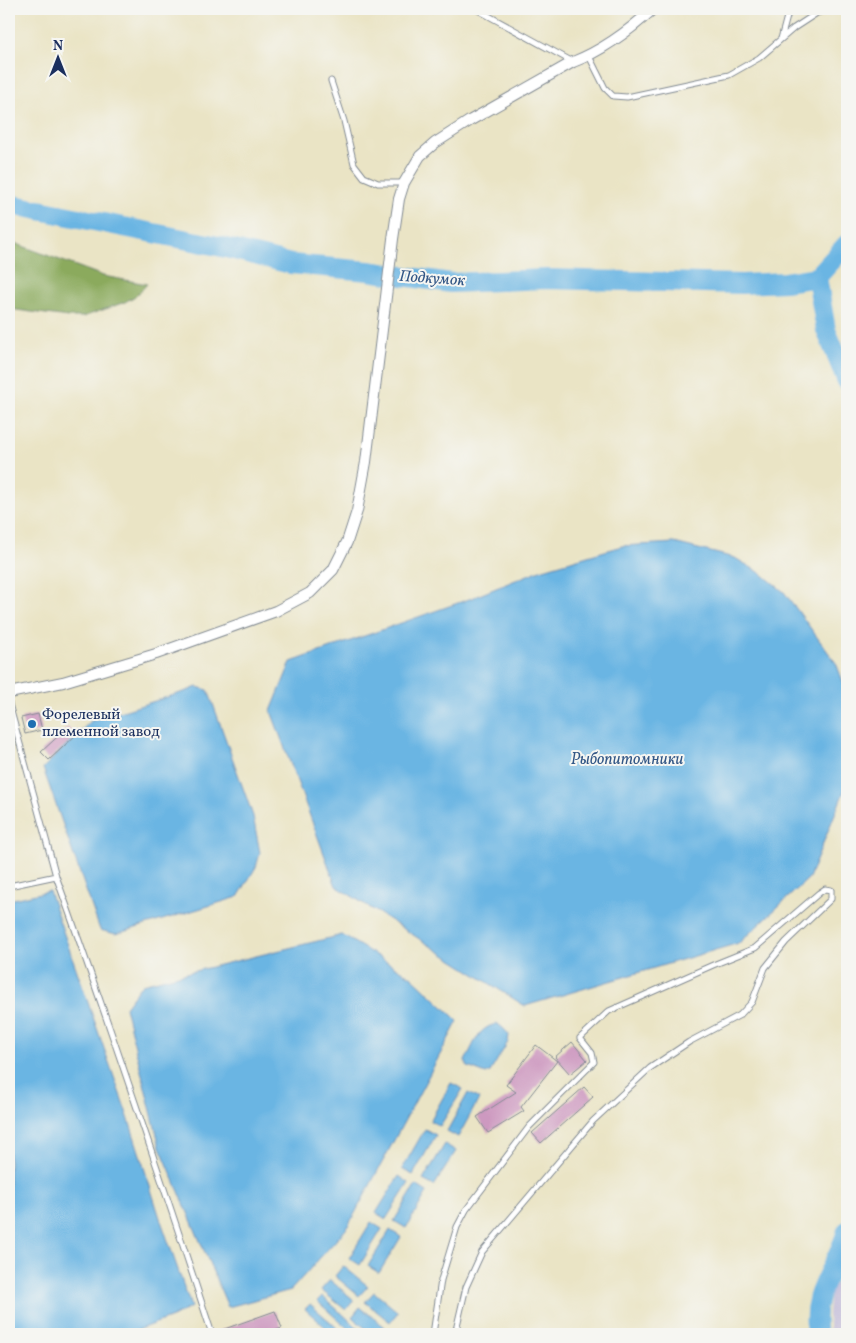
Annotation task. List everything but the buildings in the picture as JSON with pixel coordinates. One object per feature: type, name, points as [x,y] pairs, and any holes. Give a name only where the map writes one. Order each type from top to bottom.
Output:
[{"type":"street","points":[[9,693],[63,682],[165,651],[276,611],[310,593],[334,570],[348,542],[357,511],[366,462],[393,239],[399,199],[404,183],[420,156],[435,143],[471,120],[573,62],[590,56],[612,42],[653,9]]},
{"type":"lane","points":[[476,9],[573,62]]},
{"type":"lane","points":[[781,39],[789,9]]},
{"type":"lane","points":[[590,56],[605,88],[614,96],[627,97],[729,75],[759,58],[781,39],[817,13],[830,9]]},
{"type":"lane","points":[[330,81],[344,121],[354,164],[364,177],[378,183],[404,183]]},
{"type":"lane","points":[[9,704],[56,876],[102,1004],[212,1334]]},
{"type":"lane","points":[[9,886],[56,876]]},
{"type":"lane","points":[[433,1334],[441,1280],[457,1227],[466,1210],[529,1127],[594,1062],[592,1053],[580,1038],[609,1011],[755,948],[819,893],[826,889],[831,890],[831,899],[786,942],[765,968],[752,1002],[740,1015],[689,1042],[650,1068],[592,1121],[482,1252],[466,1288],[456,1330],[453,1334]]},
{"type":"shaded area","points":[[844,1277],[847,1280],[847,1334],[830,1334],[828,1314],[830,1288]]},
{"type":"green space","points":[[9,241],[103,276],[147,284],[137,295],[125,302],[83,317],[68,317],[9,309]]},
{"type":"water","name":"Рыбопитомники","points":[[674,543],[735,558],[762,574],[784,592],[836,663],[847,692],[847,784],[809,878],[739,943],[525,1006],[336,886],[271,711],[291,662],[472,598],[540,570],[622,546]]},
{"type":"water","points":[[197,687],[208,690],[253,816],[260,853],[256,867],[238,897],[116,934],[100,930],[43,768],[91,721]]},
{"type":"water","points":[[49,891],[128,1117],[191,1307],[172,1317],[126,1334],[9,1334],[9,900]]},
{"type":"water","points":[[342,935],[412,977],[458,1021],[347,1228],[291,1290],[228,1307],[160,1147],[125,1007],[142,984]]},
{"type":"water","points":[[498,1024],[509,1035],[508,1042],[490,1072],[486,1074],[468,1067],[465,1061],[477,1037],[486,1028]]},
{"type":"water","points":[[451,1083],[463,1089],[440,1126],[430,1121]]},
{"type":"water","points":[[468,1093],[479,1099],[458,1137],[447,1131]]},
{"type":"water","points":[[425,1129],[436,1135],[413,1175],[402,1169]]},
{"type":"water","points":[[445,1144],[456,1151],[434,1186],[423,1180]]},
{"type":"water","points":[[399,1176],[409,1183],[386,1219],[376,1213]]},
{"type":"water","points":[[416,1185],[427,1192],[406,1228],[394,1221]]},
{"type":"water","points":[[371,1222],[382,1229],[360,1265],[349,1258]]},
{"type":"water","points":[[390,1230],[401,1237],[379,1273],[368,1266]]},
{"type":"water","points":[[343,1266],[368,1286],[359,1296],[335,1276]]},
{"type":"water","points":[[330,1280],[354,1300],[346,1310],[321,1290]]},
{"type":"water","points":[[374,1292],[398,1312],[390,1322],[365,1302]]},
{"type":"water","points":[[322,1296],[365,1334],[354,1334],[317,1301]]},
{"type":"water","points":[[310,1304],[344,1334],[333,1334],[305,1309]]},
{"type":"water","points":[[360,1307],[385,1327],[379,1334],[372,1334],[352,1317]]},
{"type":"waterway","name":"Подкумок","points":[[9,204],[218,246],[291,264],[368,271],[451,283],[546,279],[742,284],[785,282],[817,277],[847,244]]},
{"type":"waterway","points":[[817,277],[826,330],[847,381]]},
{"type":"waterway","points":[[817,1334],[817,1305],[820,1293],[847,1231]]},
{"type":"place","name":"Форелевый племенной завод","points":[[32,724]]}]
